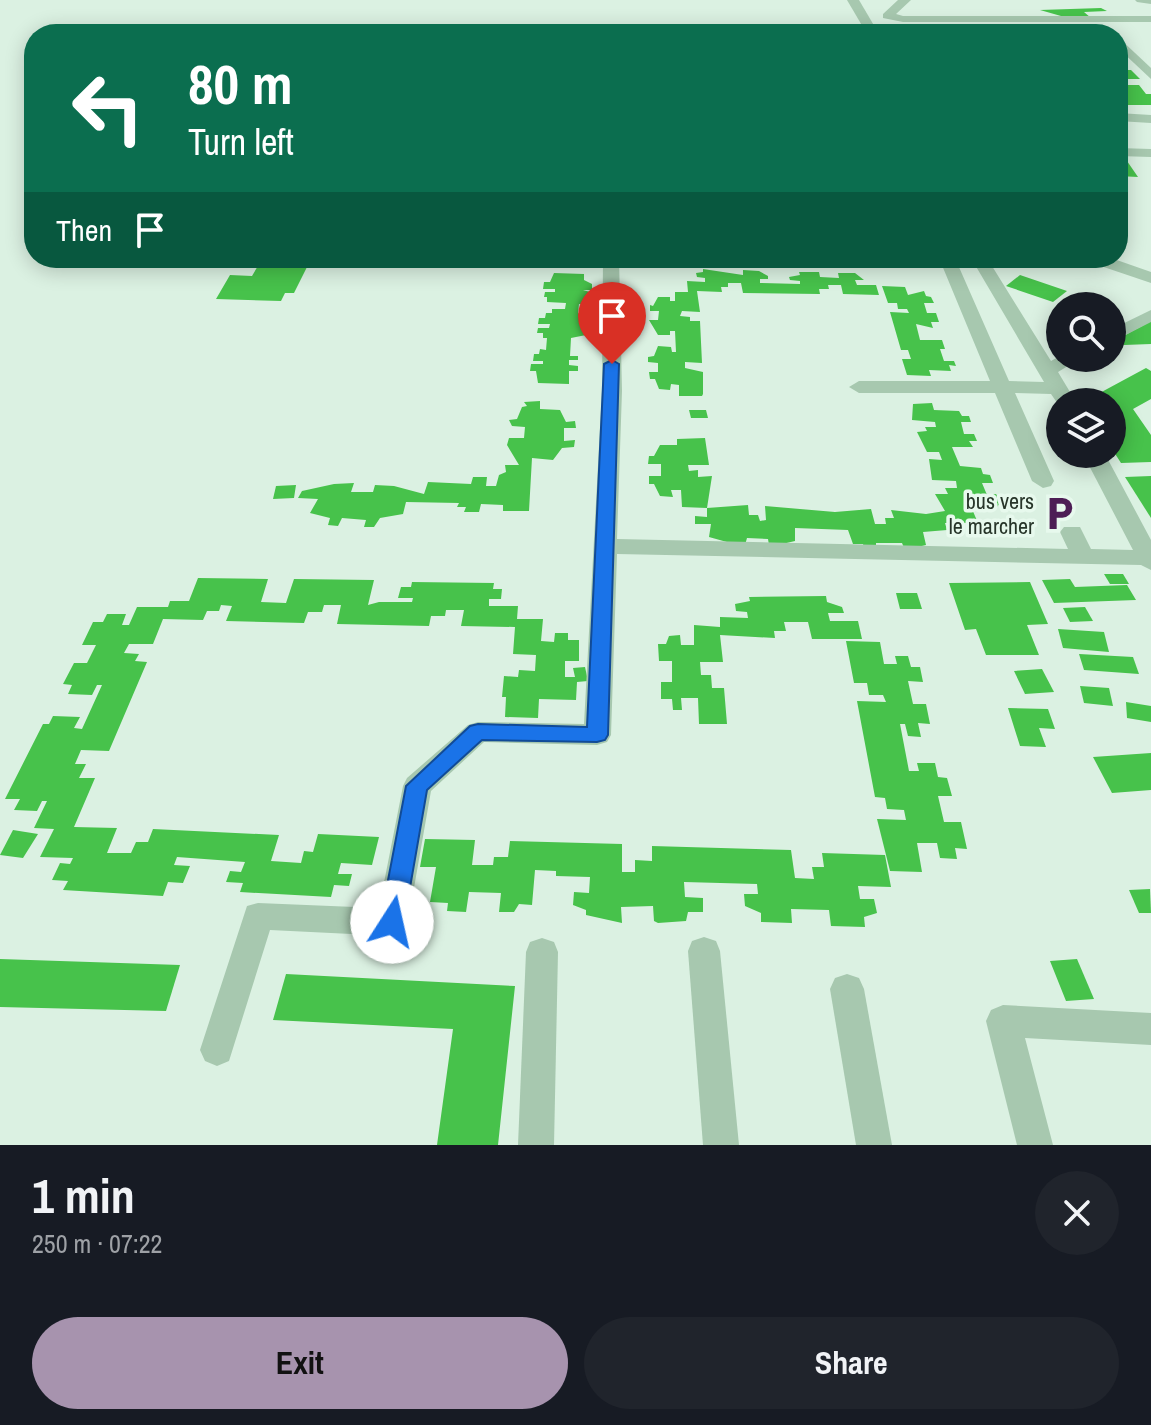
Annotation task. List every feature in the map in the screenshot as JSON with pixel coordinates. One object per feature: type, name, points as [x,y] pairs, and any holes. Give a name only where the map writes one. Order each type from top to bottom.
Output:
[{"type":"street","points":[[853,0],[867,24]]},
{"type":"street","points":[[905,0],[887,16],[903,19],[1151,19]]},
{"type":"street","points":[[1141,0],[1151,1]]},
{"type":"street","points":[[1034,8],[1043,19]]},
{"type":"street","points":[[1024,19],[1027,24]]},
{"type":"street","points":[[1128,51],[1151,75]]},
{"type":"street","points":[[1128,118],[1151,119]]},
{"type":"street","points":[[1128,152],[1151,153]]},
{"type":"street","points":[[217,1050],[258,916],[392,922],[417,786],[478,732],[597,735],[612,391],[611,268]]},
{"type":"street","points":[[952,268],[1043,481]]},
{"type":"street","points":[[986,268],[1046,364]]},
{"type":"street","points":[[1123,268],[1151,278]]},
{"type":"street","points":[[1126,328],[1151,315]]},
{"type":"street","points":[[859,387],[1002,387],[1046,393]]},
{"type":"street","points":[[1101,468],[1150,560]]},
{"type":"street","points":[[1072,532],[1083,557]]},
{"type":"street","points":[[605,546],[1150,560]]},
{"type":"street","points":[[704,951],[721,1145]]},
{"type":"street","points":[[536,1145],[542,952]]},
{"type":"street","points":[[847,989],[874,1145]]},
{"type":"street","points":[[1035,1145],[1003,1021],[1151,1029]]},
{"type":"building","points":[[1101,8],[1107,11],[1084,12],[1091,18],[1068,18],[1040,10]]},
{"type":"building","points":[[1128,70],[1131,70],[1140,79],[1128,79]]},
{"type":"building","points":[[1128,85],[1139,85],[1146,94],[1151,94],[1151,105],[1128,105]]},
{"type":"building","points":[[1128,162],[1138,177],[1128,176]]},
{"type":"building","points":[[257,268],[306,268],[294,293],[285,293],[281,301],[216,299],[230,275],[252,276]]},
{"type":"building","points":[[703,269],[743,275],[743,270],[759,271],[768,276],[768,279],[760,279],[760,283],[800,284],[800,281],[790,280],[789,277],[800,275],[799,272],[819,272],[820,277],[839,278],[838,273],[855,273],[864,280],[855,280],[857,285],[876,285],[879,295],[843,294],[841,285],[828,285],[829,289],[819,289],[820,294],[743,293],[741,283],[728,283],[728,287],[721,287],[722,292],[697,291],[700,312],[682,311],[680,316],[690,317],[690,321],[700,321],[702,363],[685,362],[685,368],[703,372],[703,394],[679,396],[679,385],[671,384],[670,390],[659,389],[655,379],[650,379],[649,372],[658,372],[658,363],[648,362],[648,357],[654,356],[658,346],[671,347],[672,352],[676,352],[675,331],[670,331],[670,335],[658,335],[649,320],[658,320],[659,311],[650,311],[650,305],[653,306],[658,297],[670,297],[670,301],[675,301],[675,292],[688,292],[687,281],[705,282],[705,278],[697,277],[696,273],[703,272]]},
{"type":"building","points":[[554,273],[584,274],[584,280],[592,284],[592,290],[583,290],[590,292],[589,299],[579,304],[578,313],[586,318],[586,335],[571,338],[570,356],[578,356],[578,360],[569,360],[569,365],[578,366],[578,371],[569,371],[569,384],[538,383],[536,371],[530,371],[531,364],[543,364],[543,361],[533,361],[534,354],[539,354],[540,349],[546,350],[547,338],[543,338],[543,333],[537,333],[538,328],[549,328],[550,324],[538,324],[539,318],[545,318],[546,313],[552,313],[552,309],[565,309],[566,303],[547,302],[547,297],[544,297],[545,292],[555,292],[555,289],[543,289],[544,282],[550,282]]},
{"type":"building","points":[[1020,275],[1067,291],[1046,292],[1046,300],[1006,286]]},
{"type":"building","points":[[882,286],[905,287],[908,295],[924,291],[926,296],[931,297],[934,303],[924,303],[927,313],[936,313],[939,322],[931,322],[933,328],[916,324],[920,340],[942,340],[945,349],[940,349],[944,361],[954,361],[956,366],[949,365],[951,371],[929,370],[931,376],[907,375],[902,359],[911,359],[908,350],[901,350],[890,312],[909,313],[907,309],[898,309],[897,303],[888,303]]},
{"type":"building","points":[[1151,321],[1151,344],[1126,345],[1126,335]]},
{"type":"building","points":[[1146,368],[1151,371],[1151,399],[1133,409],[1151,435],[1151,462],[1126,463],[1126,388],[1109,388]]},
{"type":"building","points":[[540,401],[540,409],[560,410],[566,422],[575,421],[576,428],[564,428],[564,441],[575,440],[574,447],[562,448],[553,460],[532,458],[529,511],[503,511],[503,505],[481,504],[479,512],[464,512],[466,507],[457,507],[459,503],[406,502],[403,514],[380,518],[374,527],[364,527],[366,520],[342,518],[338,526],[328,525],[330,518],[310,513],[318,499],[298,498],[302,491],[334,484],[354,483],[351,492],[373,492],[375,485],[394,486],[424,494],[428,482],[471,484],[473,477],[487,477],[486,486],[496,486],[499,475],[506,472],[505,465],[519,465],[507,445],[509,438],[524,438],[525,427],[512,426],[509,420],[517,419],[522,407],[527,406],[524,402]]},
{"type":"building","points":[[932,403],[934,410],[959,411],[962,416],[969,416],[971,422],[961,422],[964,434],[974,434],[977,441],[969,441],[973,447],[952,447],[960,466],[981,468],[983,474],[990,475],[993,483],[982,483],[987,495],[996,494],[1001,502],[996,508],[972,509],[978,523],[945,523],[947,530],[923,532],[926,545],[905,550],[902,543],[876,543],[876,548],[864,548],[863,544],[853,544],[848,530],[795,528],[795,541],[769,545],[768,539],[747,538],[745,545],[734,544],[709,537],[711,524],[695,524],[695,516],[707,517],[707,508],[748,505],[749,515],[758,515],[760,521],[766,520],[765,506],[835,512],[871,509],[875,524],[886,524],[885,518],[894,518],[891,510],[926,514],[945,511],[935,494],[948,494],[945,488],[957,488],[956,481],[932,480],[929,459],[942,460],[939,452],[927,452],[917,432],[927,431],[925,427],[936,427],[935,422],[912,420],[913,404]]},
{"type":"building","points":[[689,410],[706,410],[708,418],[691,418]]},
{"type":"building","points":[[705,438],[709,465],[688,465],[689,471],[698,470],[698,477],[712,476],[707,508],[682,507],[681,490],[671,490],[673,497],[660,496],[654,484],[649,484],[649,476],[661,476],[661,464],[648,464],[649,456],[654,456],[660,445],[677,445],[677,439]]},
{"type":"building","points":[[1151,476],[1151,518],[1125,477]]},
{"type":"building","points":[[296,485],[294,498],[273,499],[276,486]]},
{"type":"building","points":[[1104,574],[1123,574],[1129,584],[1110,584]]},
{"type":"building","points":[[198,578],[268,579],[261,602],[286,603],[294,579],[374,580],[368,605],[412,602],[413,598],[398,598],[401,587],[411,587],[412,582],[494,583],[493,589],[502,589],[501,599],[489,599],[489,606],[518,606],[517,619],[543,619],[541,641],[554,642],[555,633],[568,633],[568,640],[579,640],[579,661],[565,661],[565,677],[575,677],[573,668],[585,667],[588,681],[577,682],[576,700],[539,699],[538,718],[505,717],[506,697],[502,697],[504,676],[518,677],[519,670],[535,671],[536,655],[513,654],[515,627],[461,626],[464,610],[446,610],[445,616],[431,616],[429,626],[337,624],[341,605],[324,605],[322,612],[308,612],[304,623],[226,621],[232,606],[221,605],[219,611],[207,611],[203,620],[163,619],[153,644],[129,644],[124,653],[139,654],[135,661],[147,662],[109,751],[81,750],[75,764],[86,764],[79,778],[95,778],[74,827],[117,828],[107,853],[131,853],[136,842],[148,842],[153,829],[279,835],[271,861],[301,863],[304,851],[313,852],[318,834],[379,837],[372,865],[341,863],[338,874],[352,874],[349,886],[334,885],[331,897],[240,892],[243,883],[226,882],[230,871],[241,872],[245,862],[177,857],[174,865],[190,866],[183,883],[168,882],[163,896],[63,890],[68,881],[52,880],[60,863],[70,864],[73,858],[40,857],[54,829],[34,828],[47,801],[42,801],[37,811],[14,810],[20,799],[5,799],[43,724],[49,724],[53,716],[80,717],[74,728],[82,729],[102,685],[97,685],[92,695],[68,694],[72,685],[63,684],[74,663],[87,663],[96,645],[82,645],[93,622],[103,622],[107,614],[126,614],[122,625],[129,625],[137,607],[168,607],[170,601],[189,601]]},
{"type":"building","points":[[1070,579],[1075,587],[1127,585],[1136,600],[1054,603],[1042,580]]},
{"type":"building","points":[[1030,582],[1048,624],[1027,625],[1039,655],[986,655],[976,629],[965,630],[949,583]]},
{"type":"building","points":[[896,593],[917,593],[922,609],[900,609]]},
{"type":"building","points":[[826,596],[827,602],[842,607],[844,613],[828,613],[830,621],[858,621],[862,639],[812,639],[808,622],[784,622],[786,631],[774,631],[775,638],[720,635],[723,662],[700,662],[701,675],[711,675],[712,688],[724,688],[727,724],[699,724],[698,698],[681,698],[682,710],[673,710],[672,699],[661,699],[661,682],[672,682],[672,661],[659,661],[658,644],[666,644],[669,636],[680,635],[681,645],[694,645],[694,625],[720,627],[720,617],[748,618],[747,612],[736,611],[735,604],[750,601],[749,597]]},
{"type":"building","points":[[1085,607],[1093,621],[1070,622],[1063,608]]},
{"type":"building","points":[[1058,629],[1104,632],[1109,652],[1063,648]]},
{"type":"building","points":[[846,641],[880,642],[884,664],[897,664],[895,656],[908,656],[911,667],[920,667],[923,682],[908,681],[913,704],[926,704],[930,724],[918,723],[921,737],[908,736],[905,724],[900,724],[909,771],[919,771],[917,763],[935,763],[938,777],[947,778],[952,796],[938,796],[944,822],[961,822],[967,849],[955,848],[957,859],[940,858],[937,843],[917,843],[922,872],[890,871],[877,819],[906,820],[904,810],[887,809],[885,798],[875,797],[857,701],[886,702],[883,695],[869,695],[867,683],[854,683]]},
{"type":"building","points":[[1079,654],[1133,657],[1139,674],[1084,670]]},
{"type":"building","points":[[1042,669],[1054,692],[1025,694],[1014,671]]},
{"type":"building","points":[[1080,686],[1109,688],[1113,706],[1084,703]]},
{"type":"building","points":[[1126,702],[1151,706],[1151,722],[1127,718]]},
{"type":"building","points":[[1008,708],[1048,709],[1055,729],[1039,728],[1046,747],[1020,746]]},
{"type":"building","points":[[1151,753],[1151,790],[1112,793],[1093,757]]},
{"type":"building","points":[[13,830],[38,834],[23,858],[0,855]]},
{"type":"building","points":[[425,839],[475,840],[472,865],[493,865],[494,857],[508,857],[510,841],[622,844],[622,872],[635,872],[635,860],[652,861],[652,846],[791,850],[795,878],[814,879],[812,867],[824,867],[822,853],[885,855],[891,887],[858,886],[860,899],[874,899],[877,913],[864,917],[865,927],[831,926],[829,910],[791,909],[792,923],[761,922],[761,913],[745,906],[744,894],[758,894],[757,884],[684,882],[685,897],[703,898],[703,912],[688,912],[686,921],[658,923],[654,921],[653,906],[621,907],[622,923],[586,915],[586,910],[573,905],[574,892],[589,893],[590,877],[556,876],[556,871],[535,870],[532,905],[519,904],[514,912],[499,912],[501,893],[469,892],[466,912],[447,911],[448,903],[430,902],[436,867],[420,867]]},
{"type":"building","points":[[1150,889],[1151,913],[1139,913],[1129,890]]},
{"type":"building","points":[[0,959],[180,965],[166,1011],[0,1007]]},
{"type":"building","points":[[1077,959],[1094,999],[1066,1001],[1050,961]]},
{"type":"building","points":[[286,974],[515,986],[498,1145],[437,1145],[453,1029],[273,1020]]},
{"type":"place","name":"bus vers le marcher","points":[[1060,514]]},
{"type":"route","points":[[392,922],[417,786],[478,732],[597,735],[612,364]]}]
